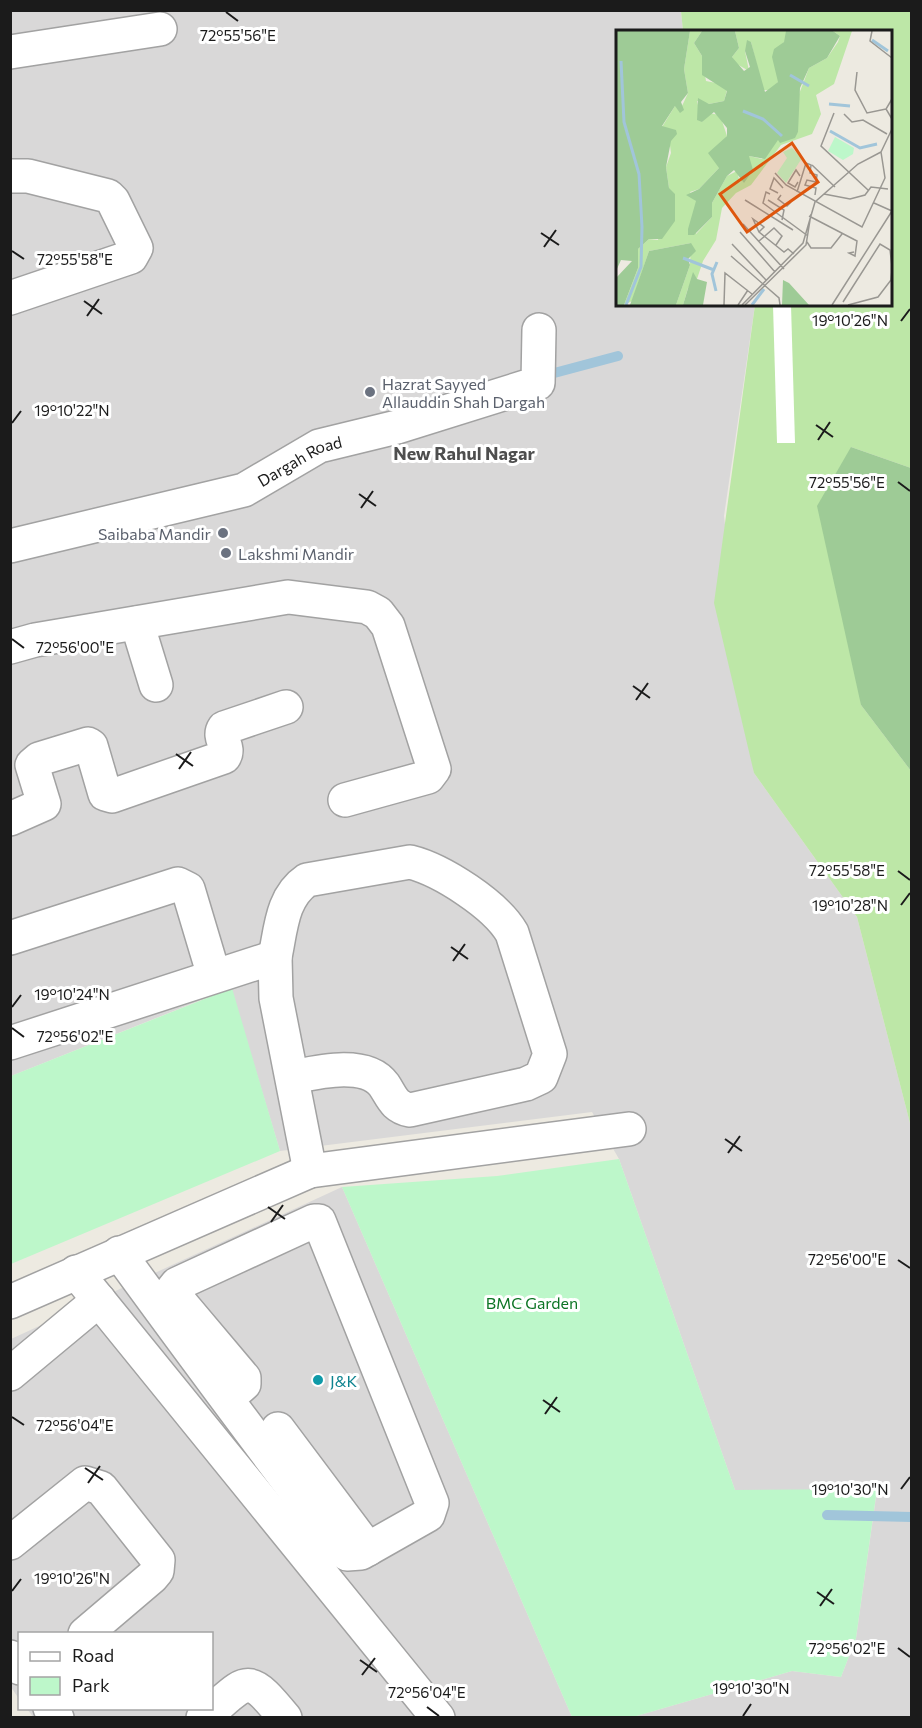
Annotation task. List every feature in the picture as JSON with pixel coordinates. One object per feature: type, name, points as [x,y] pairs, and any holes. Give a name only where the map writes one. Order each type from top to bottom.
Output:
[{"type":"street","points":[[10,52],[160,29]]},
{"type":"street","points":[[10,176],[28,176],[108,196],[113,201],[136,248],[131,257],[10,298]]},
{"type":"street","name":"Dargah Road","points":[[10,546],[244,490],[319,446],[397,427],[538,383],[539,330]]},
{"type":"street","points":[[10,647],[35,640],[288,597],[367,607],[378,613],[388,626],[434,769],[429,777],[345,800]]},
{"type":"street","points":[[136,623],[156,685]]},
{"type":"street","points":[[10,819],[44,804],[32,765],[39,759],[88,744],[105,794],[112,796],[224,757],[226,749],[221,735],[224,728],[286,707]]},
{"type":"street","points":[[293,1077],[327,1070],[348,1070],[376,1077],[383,1084],[393,1102],[410,1110],[526,1084],[541,1077],[550,1054],[512,933],[505,921],[494,910],[426,866],[410,862],[308,880],[294,890],[287,903],[275,957],[276,998],[310,1171]]},
{"type":"street","points":[[10,938],[178,884],[188,889],[214,976]]},
{"type":"street","points":[[10,1043],[275,957]]},
{"type":"street","points":[[10,1302],[310,1171],[629,1129]]},
{"type":"street","points":[[119,1253],[227,1399],[339,1550],[353,1555],[369,1549],[428,1515],[432,1503],[323,1226],[319,1221],[314,1221],[187,1279],[173,1289],[174,1295],[244,1378],[244,1383],[227,1399]]},
{"type":"street","points":[[76,1272],[438,1718]]},
{"type":"street","points":[[10,1374],[99,1300]]},
{"type":"street","points":[[278,1429],[369,1549]]},
{"type":"street","points":[[10,1543],[85,1483],[101,1488],[158,1560],[157,1571],[87,1632]]},
{"type":"street","points":[[213,1710],[243,1685],[253,1684],[262,1689],[285,1718]]},
{"type":"shaded area","points":[[11,11],[681,11],[683,30],[616,30],[616,306],[755,306],[724,516],[754,773],[857,917],[911,1127],[911,1717],[633,1717],[792,1671],[841,1677],[856,1638],[877,1490],[735,1490],[619,1159],[592,1112],[280,1151],[231,988],[11,1076],[10,68],[166,45],[157,16],[11,36]]},
{"type":"shaded area","points":[[342,1187],[572,1717],[34,1718],[28,1710],[213,1710],[213,1632],[18,1632],[18,1698],[11,1687],[11,1339]]},
{"type":"green space","points":[[681,11],[911,11],[911,468],[851,447],[861,705],[911,771],[911,1127],[857,917],[754,773],[714,603],[755,306],[892,306],[892,30],[683,30]]},
{"type":"green space","points":[[851,447],[911,468],[911,771],[861,705],[817,506]]},
{"type":"green space","points":[[232,988],[280,1151],[11,1264],[11,1076]]},
{"type":"green space","name":"BMC Garden","points":[[619,1159],[735,1490],[877,1489],[856,1638],[841,1677],[792,1671],[633,1717],[572,1717],[342,1187],[497,1176]]},
{"type":"pier","points":[[773,306],[791,306],[795,443],[777,443]]},
{"type":"waterway","points":[[543,376],[618,356]]},
{"type":"waterway","points":[[827,1515],[912,1517]]},
{"type":"place","name":"Hazrat Sayyed Allauddin Shah Dargah","points":[[370,392]]},
{"type":"place","name":"Saibaba Mandir","points":[[223,533]]},
{"type":"place","name":"Lakshmi Mandir","points":[[226,553]]},
{"type":"place","name":"J&K","points":[[318,1380]]},
{"type":"district","name":"New Rahul Nagar","points":[[464,453]]}]
